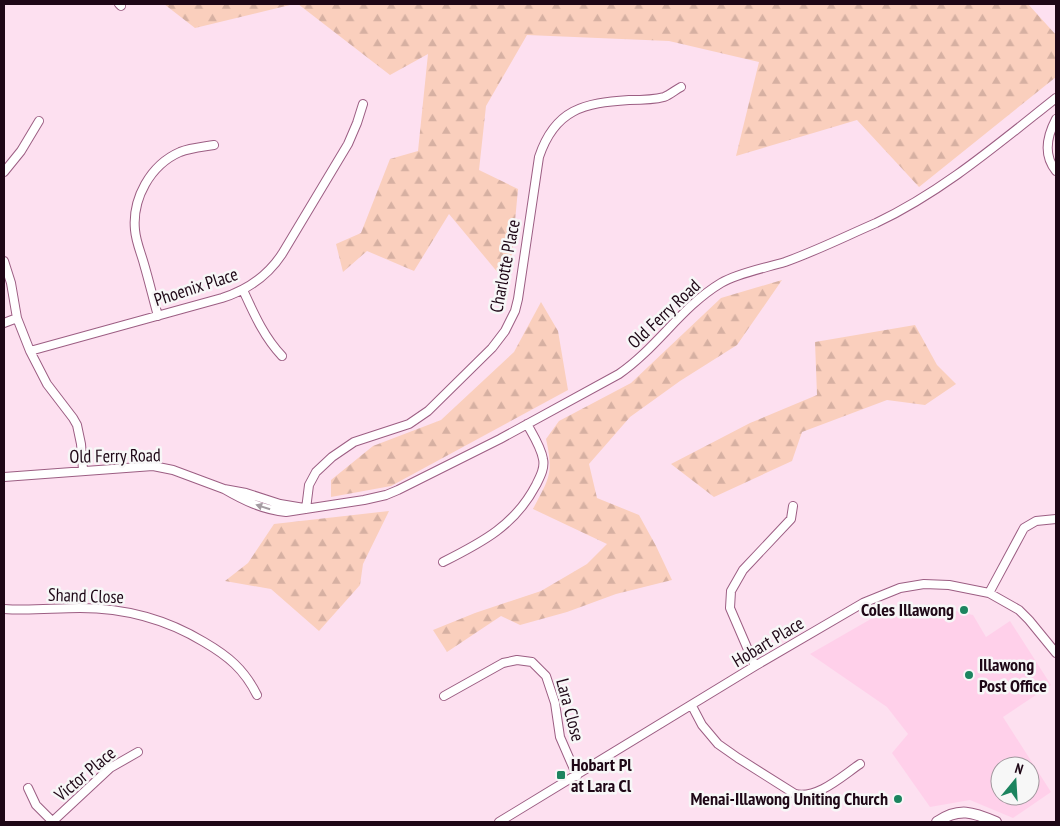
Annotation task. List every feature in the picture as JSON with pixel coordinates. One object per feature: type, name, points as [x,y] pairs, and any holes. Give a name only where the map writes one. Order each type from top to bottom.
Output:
[{"type":"street","name":"Charlotte Place","points":[[306,508],[312,478],[324,464],[354,442],[400,428],[418,419],[505,332],[516,311],[539,157],[544,144],[560,121],[569,113],[585,105],[607,101],[652,99],[666,96],[680,87]]},
{"type":"street","name":"Old Ferry Road","points":[[4,476],[153,466],[173,470],[224,489],[244,500],[269,509],[286,512],[306,508],[335,506],[386,495],[527,424],[629,367],[692,305],[714,287],[735,277],[785,262],[812,251],[910,205],[961,172],[1056,98]]},
{"type":"street","name":"Phoenix Place","points":[[30,351],[158,316],[243,290],[264,276],[282,254],[348,144],[358,123],[363,104]]},
{"type":"street","points":[[1056,119],[1050,131],[1047,149],[1052,166],[1056,171]]},
{"type":"street","points":[[4,172],[21,152],[38,121]]},
{"type":"street","points":[[158,316],[137,240],[135,221],[137,202],[146,182],[159,166],[167,160],[186,150],[214,145]]},
{"type":"street","points":[[4,261],[11,283],[17,318],[30,351],[47,384],[77,425],[83,470]]},
{"type":"street","points":[[243,290],[263,331],[282,356]]},
{"type":"street","points":[[4,323],[17,318]]},
{"type":"street","points":[[443,562],[483,542],[526,504],[541,476],[544,460],[527,424]]},
{"type":"street","points":[[755,666],[730,608],[731,591],[743,570],[791,519],[793,506]]},
{"type":"street","points":[[990,593],[1024,528],[1036,520],[1056,519]]},
{"type":"street","name":"Hobart Place","points":[[500,822],[755,666],[863,603],[888,592],[913,586],[936,584],[963,586],[990,593],[1018,610],[1056,653]]},
{"type":"street","name":"Shand Close","points":[[4,609],[105,609],[118,610],[158,620],[183,630],[233,661],[248,678],[257,695]]},
{"type":"street","name":"Lara Close","points":[[444,696],[503,663],[517,660],[532,662],[546,676],[555,703],[560,737],[577,776]]},
{"type":"street","points":[[692,706],[702,726],[718,744],[795,794],[805,796],[818,791],[860,764]]},
{"type":"street","name":"Victor Place","points":[[53,822],[110,768],[138,752]]},
{"type":"street","points":[[28,788],[36,805],[53,822]]},
{"type":"street","points":[[937,822],[949,815],[961,812],[977,814],[996,822]]},
{"type":"shaded area","points":[[926,604],[973,615],[986,637],[1010,621],[1051,685],[1003,717],[1028,756],[990,756],[990,806],[1031,806],[1013,818],[970,800],[930,807],[892,753],[908,734],[887,707],[810,654],[890,608],[898,618]]},
{"type":"shaded area","points":[[1040,775],[1051,792],[1040,800]]},
{"type":"green space","points":[[164,4],[294,4],[195,28]]},
{"type":"green space","points":[[298,4],[1028,4],[1056,35],[1056,77],[919,187],[857,120],[736,156],[759,62],[669,41],[527,35],[486,106],[479,170],[518,189],[509,286],[449,214],[414,271],[367,251],[343,272],[336,244],[361,233],[390,159],[418,151],[428,54],[390,75]]},
{"type":"green space","points":[[782,280],[737,345],[680,381],[630,417],[589,464],[597,498],[639,515],[672,580],[616,594],[567,612],[520,625],[501,616],[447,652],[433,630],[475,613],[541,591],[587,564],[607,544],[533,509],[543,490],[550,468],[546,439],[559,421],[631,383],[721,298]]},
{"type":"green space","points":[[541,302],[558,331],[568,390],[391,486],[331,497],[331,480],[373,446],[441,420],[514,352]]},
{"type":"green space","points":[[915,325],[937,365],[956,384],[925,405],[887,400],[802,432],[792,461],[714,497],[671,464],[750,423],[817,395],[815,342]]},
{"type":"green space","points":[[389,511],[363,564],[360,585],[319,631],[271,589],[225,581],[248,563],[274,524]]},
{"type":"place","name":"Coles Illawong","points":[[964,610]]},
{"type":"place","name":"Illawong Post Office","points":[[969,675]]},
{"type":"place","name":"Hobart Pl at Lara Cl","points":[[561,775]]},
{"type":"place","name":"Menai-Illawong Uniting Church","points":[[898,799]]}]
